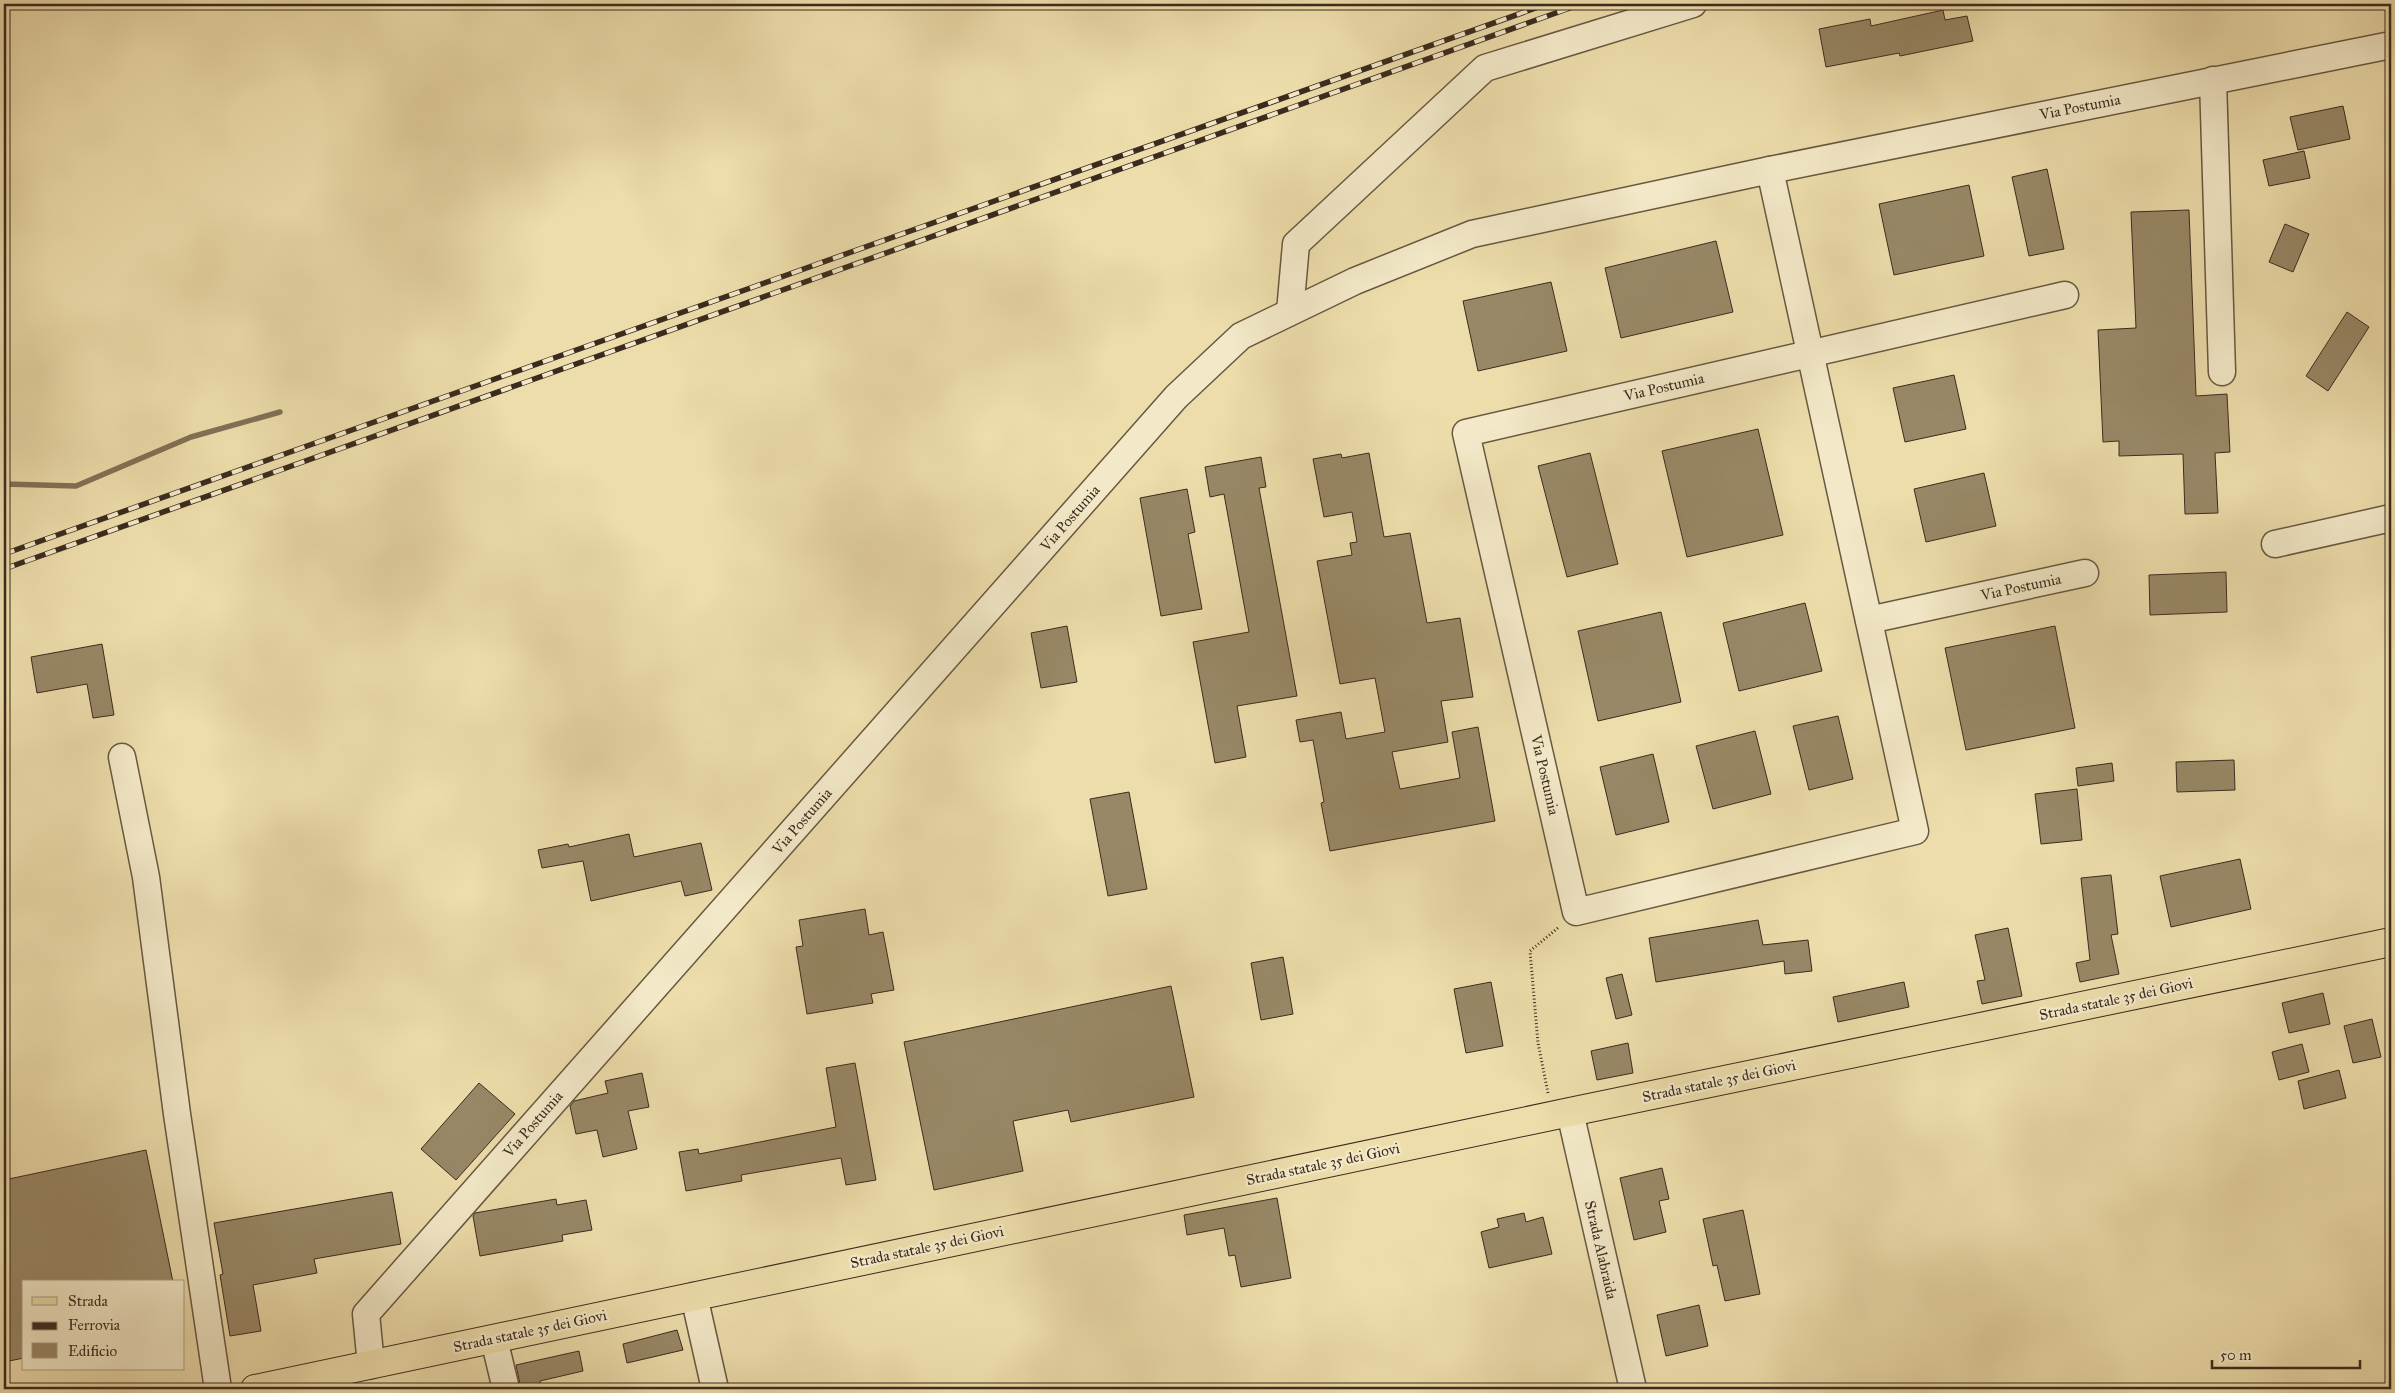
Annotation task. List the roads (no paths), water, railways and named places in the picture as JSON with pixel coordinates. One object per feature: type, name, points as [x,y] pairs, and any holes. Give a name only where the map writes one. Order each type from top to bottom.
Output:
[{"type":"main road","name":"Strada statale 35 dei Giovi","points":[[255,1389],[1570,1112],[2391,942]]},
{"type":"street","points":[[1290,312],[1296,244],[1485,68],[1693,4]]},
{"type":"street","name":"Via Postumia","points":[[371,1365],[366,1314],[1176,397],[1241,336],[1355,281],[1472,234],[1770,170],[2391,45]]},
{"type":"street","points":[[2213,80],[2222,372]]},
{"type":"street","points":[[1770,170],[1869,620]]},
{"type":"street","name":"Via Postumia","points":[[2065,294],[1466,433],[1576,912],[1915,831],[1869,620],[2085,572]]},
{"type":"street","points":[[2275,544],[2391,518]]},
{"type":"street","points":[[122,757],[146,877],[177,1114],[218,1389]]},
{"type":"street","name":"Strada Alabraida","points":[[1570,1112],[1633,1389]]},
{"type":"street","points":[[694,1296],[715,1389]]},
{"type":"street","points":[[494,1339],[506,1389]]},
{"type":"waterway","points":[[4,484],[76,486],[191,437],[280,412]]},
{"type":"railway","points":[[4,554],[1547,4]]},
{"type":"railway","points":[[4,569],[1581,4]]}]
